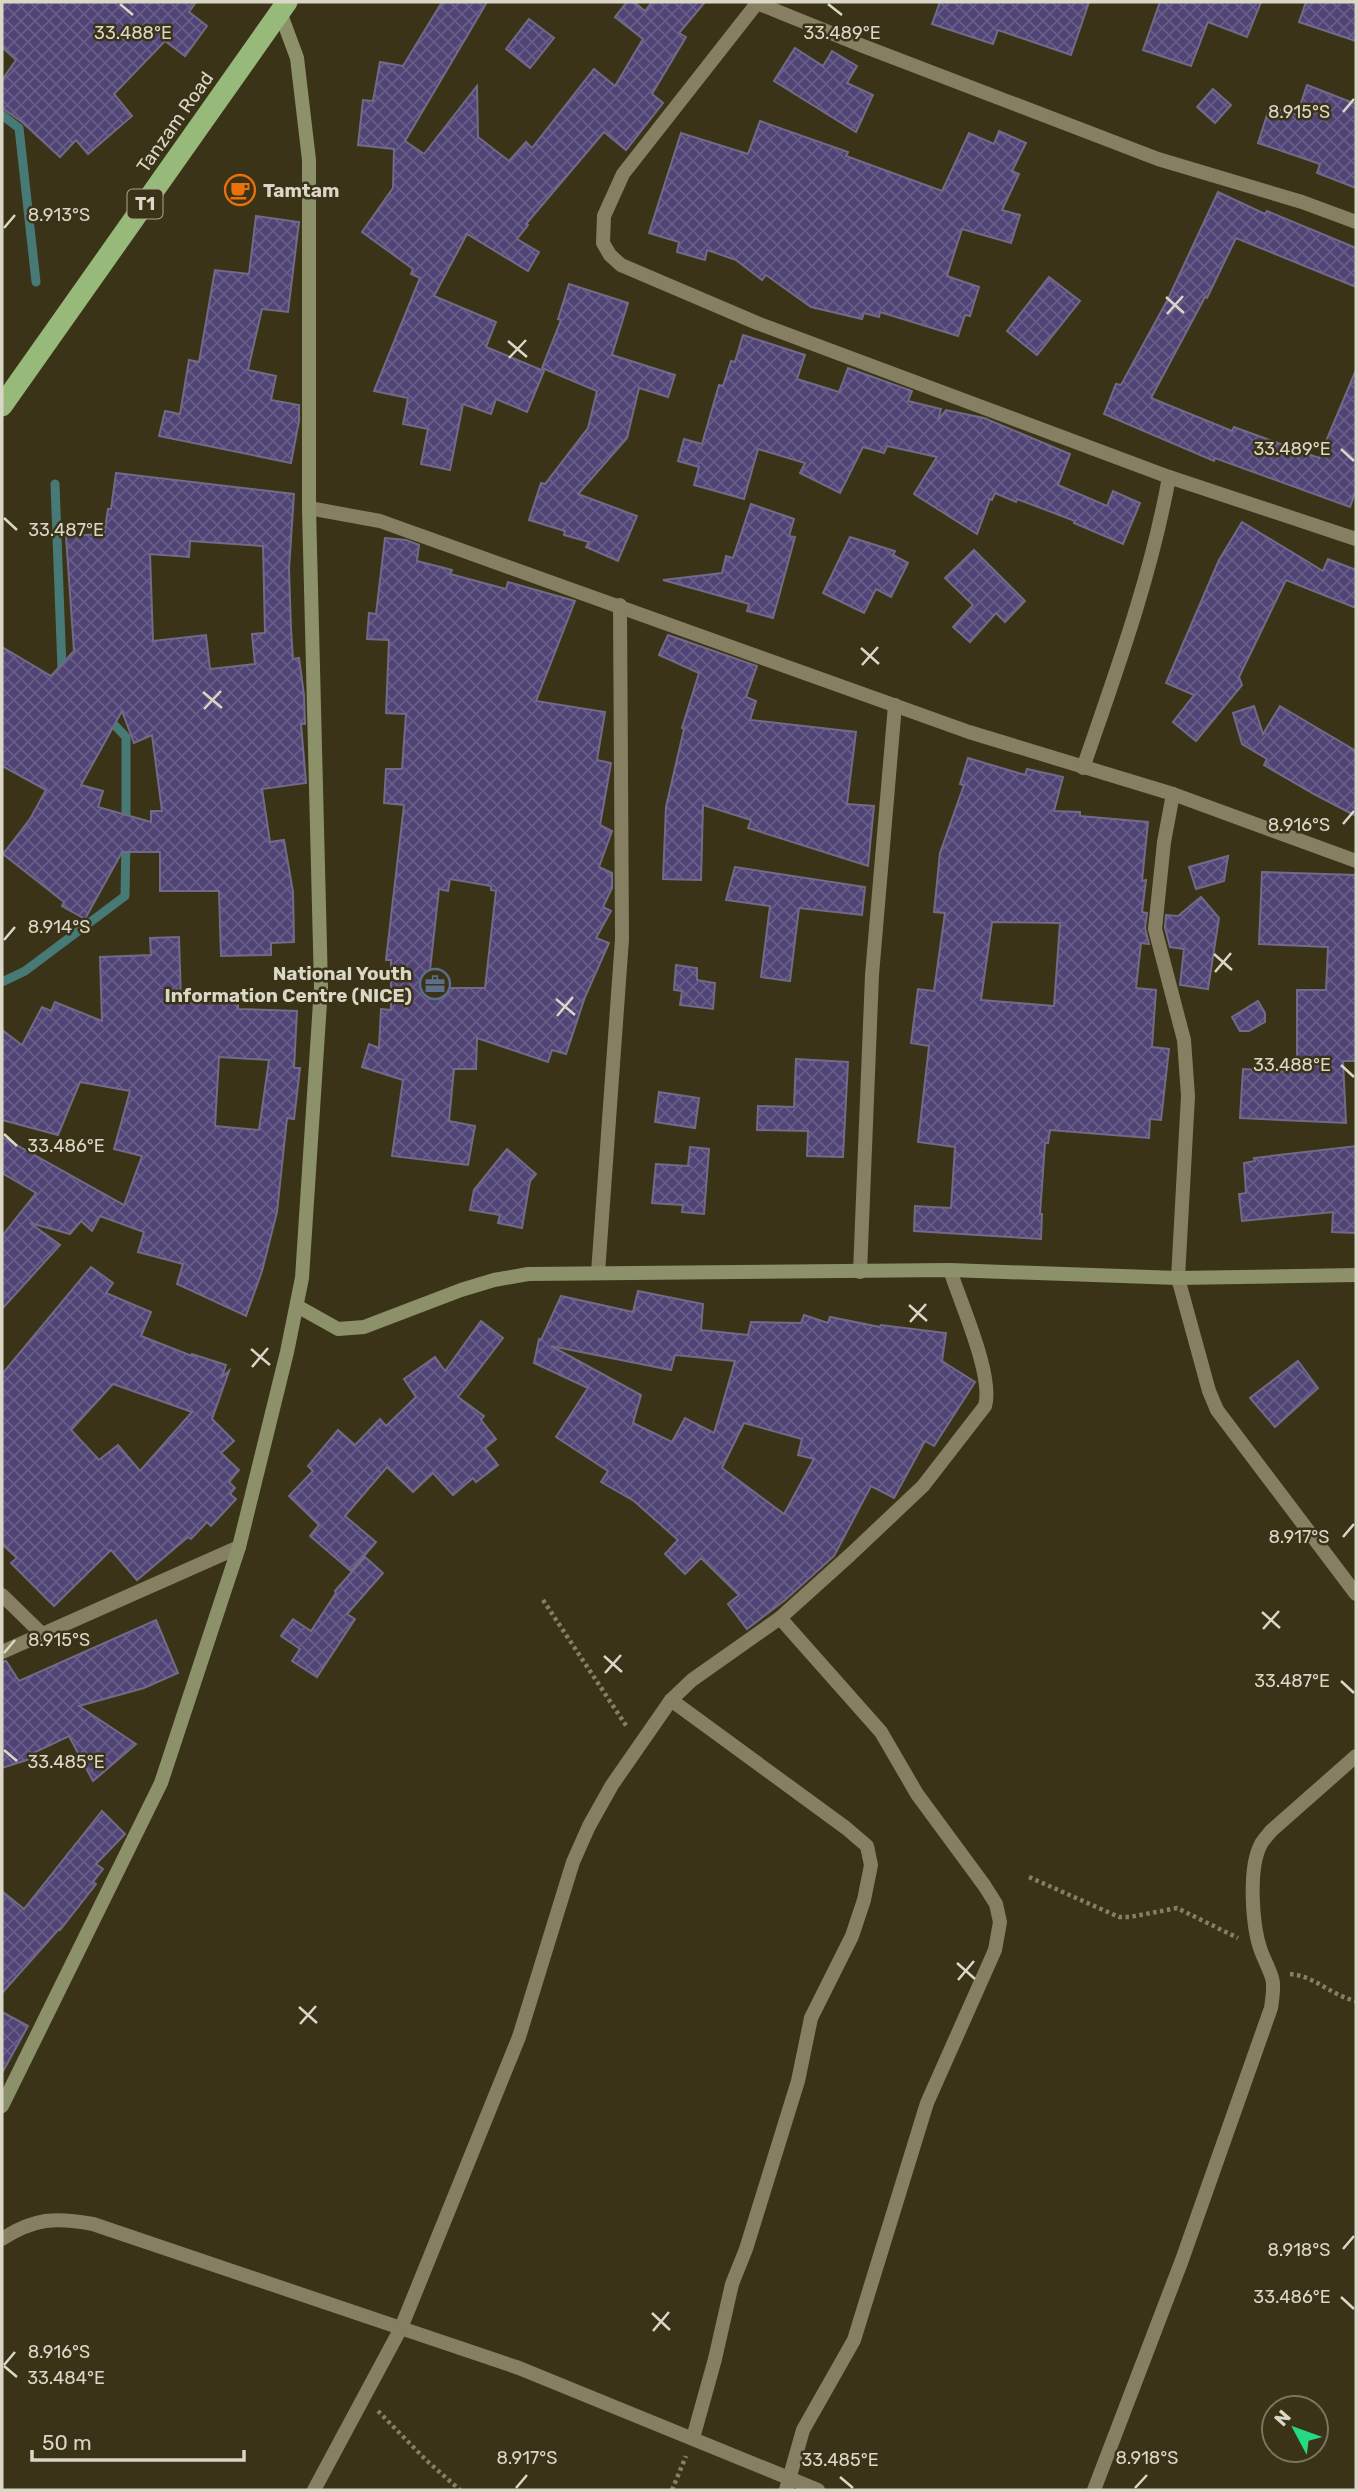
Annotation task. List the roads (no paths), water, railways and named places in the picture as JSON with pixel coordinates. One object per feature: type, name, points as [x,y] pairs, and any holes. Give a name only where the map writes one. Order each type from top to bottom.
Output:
[{"type":"highway","name":"Tanzam Road","points":[[2,406],[284,7]]},
{"type":"main road","points":[[2,2106],[162,1783],[239,1547],[297,1306],[306,1233],[321,987],[309,508],[309,160],[297,58],[284,7]]},
{"type":"main road","points":[[297,1306],[338,1329],[363,1327],[494,1280],[528,1274],[950,1270],[1178,1278],[1356,1275]]},
{"type":"street","points":[[1356,222],[1302,202],[1158,159],[863,46],[757,2],[623,174],[604,216],[603,243],[610,255],[621,265],[757,323],[1169,477],[1356,537]]},
{"type":"street","points":[[1083,768],[1133,619],[1158,534],[1169,477]]},
{"type":"street","points":[[309,508],[380,521],[969,732],[1173,794],[1356,861]]},
{"type":"street","points":[[598,1273],[622,939],[620,606]]},
{"type":"street","points":[[860,1272],[872,975],[895,705]]},
{"type":"street","points":[[1173,794],[1164,842],[1154,929],[1184,1040],[1188,1096],[1178,1278],[1209,1391],[1217,1410],[1356,1594]]},
{"type":"street","points":[[314,2490],[401,2328],[519,2037],[573,1862],[612,1785],[671,1700],[692,1680],[780,1618],[923,1486],[985,1406],[988,1396],[985,1377],[950,1270]]},
{"type":"street","points":[[2,1652],[239,1547]]},
{"type":"street","points":[[2,1595],[42,1634]]},
{"type":"street","points":[[780,1618],[881,1732],[917,1794],[985,1885],[996,1904],[1000,1923],[995,1950],[927,2104],[854,2340],[803,2430],[787,2485]]},
{"type":"street","points":[[671,1700],[846,1828],[867,1846],[871,1865],[864,1900],[852,1936],[811,2018],[798,2081],[746,2249],[732,2284],[715,2359],[692,2438]]},
{"type":"street","points":[[1094,2490],[1182,2260],[1271,2008],[1273,1975],[1261,1950],[1253,1883],[1256,1857],[1261,1843],[1271,1831],[1356,1756]]},
{"type":"street","points":[[2,2239],[29,2224],[50,2220],[67,2219],[93,2224],[519,2368],[692,2438],[787,2485],[818,2490]]},
{"type":"waterway","points":[[2,115],[19,128],[36,282]]},
{"type":"waterway","points":[[55,484],[62,669],[65,673]]},
{"type":"waterway","points":[[106,716],[126,737],[126,827]]},
{"type":"waterway","points":[[2,982],[25,971],[125,896],[126,841]]},
{"type":"place","name":"Tamtam","points":[[240,190]]},
{"type":"place","name":"National Youth Information Centre (NICE)","points":[[435,984]]}]
